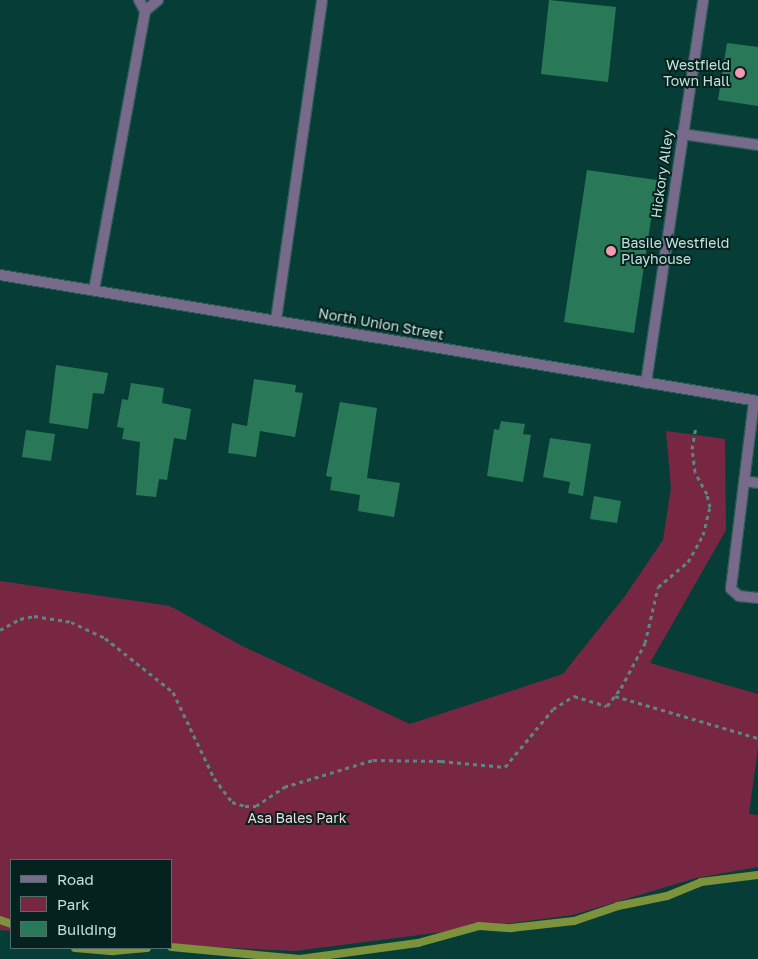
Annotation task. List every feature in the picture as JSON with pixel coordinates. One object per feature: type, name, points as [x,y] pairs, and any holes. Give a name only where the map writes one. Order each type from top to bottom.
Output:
[{"type":"street","points":[[94,290],[145,11],[139,0]]},
{"type":"street","points":[[145,11],[158,0]]},
{"type":"street","points":[[276,320],[322,0]]},
{"type":"street","name":"Hickory Alley","points":[[646,383],[703,0]]},
{"type":"street","points":[[682,134],[758,145]]},
{"type":"street","name":"North Union Street","points":[[0,274],[756,401]]},
{"type":"street","points":[[756,401],[731,588],[739,596],[758,598]]},
{"type":"street","points":[[744,481],[758,483]]},
{"type":"path","points":[[0,630],[20,619],[34,616],[71,622],[105,638],[173,692],[214,778],[232,802],[245,806],[256,806],[284,787],[373,760],[441,761],[505,767],[553,708],[574,696],[607,706],[615,696],[645,643],[658,587],[688,562],[703,535],[710,507],[707,494],[695,472],[692,449],[696,428]]},
{"type":"path","points":[[615,696],[758,738]]},
{"type":"green space","name":"Asa Bales Park","points":[[666,431],[725,439],[726,530],[650,663],[758,694],[758,747],[749,814],[758,815],[758,867],[696,878],[573,915],[295,951],[172,945],[172,859],[10,859],[10,931],[0,930],[0,581],[170,606],[242,646],[410,724],[563,674],[625,596],[663,540],[671,488]]},
{"type":"building","points":[[549,0],[616,7],[608,82],[541,74]]},
{"type":"building","name":"Westfield Town Hall","points":[[727,43],[758,47],[758,106],[718,100]]},
{"type":"building","name":"Basile Westfield Playhouse","points":[[587,170],[657,180],[634,333],[564,322]]},
{"type":"building","points":[[56,365],[108,373],[104,394],[93,393],[88,429],[49,423]]},
{"type":"building","points":[[254,379],[296,385],[295,392],[303,393],[295,437],[260,431],[256,457],[228,453],[232,423],[247,426]]},
{"type":"building","points":[[131,383],[164,388],[162,403],[191,409],[186,440],[174,438],[167,480],[159,479],[156,497],[136,495],[140,442],[122,439],[124,428],[117,427],[122,399],[128,400]]},
{"type":"building","points":[[340,402],[377,408],[367,478],[400,483],[394,517],[358,511],[360,495],[330,490],[332,477],[326,476]]},
{"type":"building","points":[[501,421],[525,424],[523,434],[531,435],[523,482],[487,476],[494,429],[499,430]]},
{"type":"building","points":[[26,430],[55,434],[51,461],[22,457]]},
{"type":"building","points":[[550,438],[591,444],[583,496],[568,493],[570,482],[543,477]]},
{"type":"building","points":[[594,496],[621,501],[617,523],[590,519]]},
{"type":"waterway","points":[[172,947],[300,959],[418,943],[479,926],[511,928],[574,921],[618,906],[667,896],[701,882],[758,875]]},
{"type":"waterway","points":[[0,920],[10,924]]},
{"type":"waterway","points":[[88,949],[113,951],[136,949]]},
{"type":"place","name":"Westfield Town Hall","points":[[740,73]]},
{"type":"place","name":"Basile Westfield Playhouse","points":[[611,251]]}]
